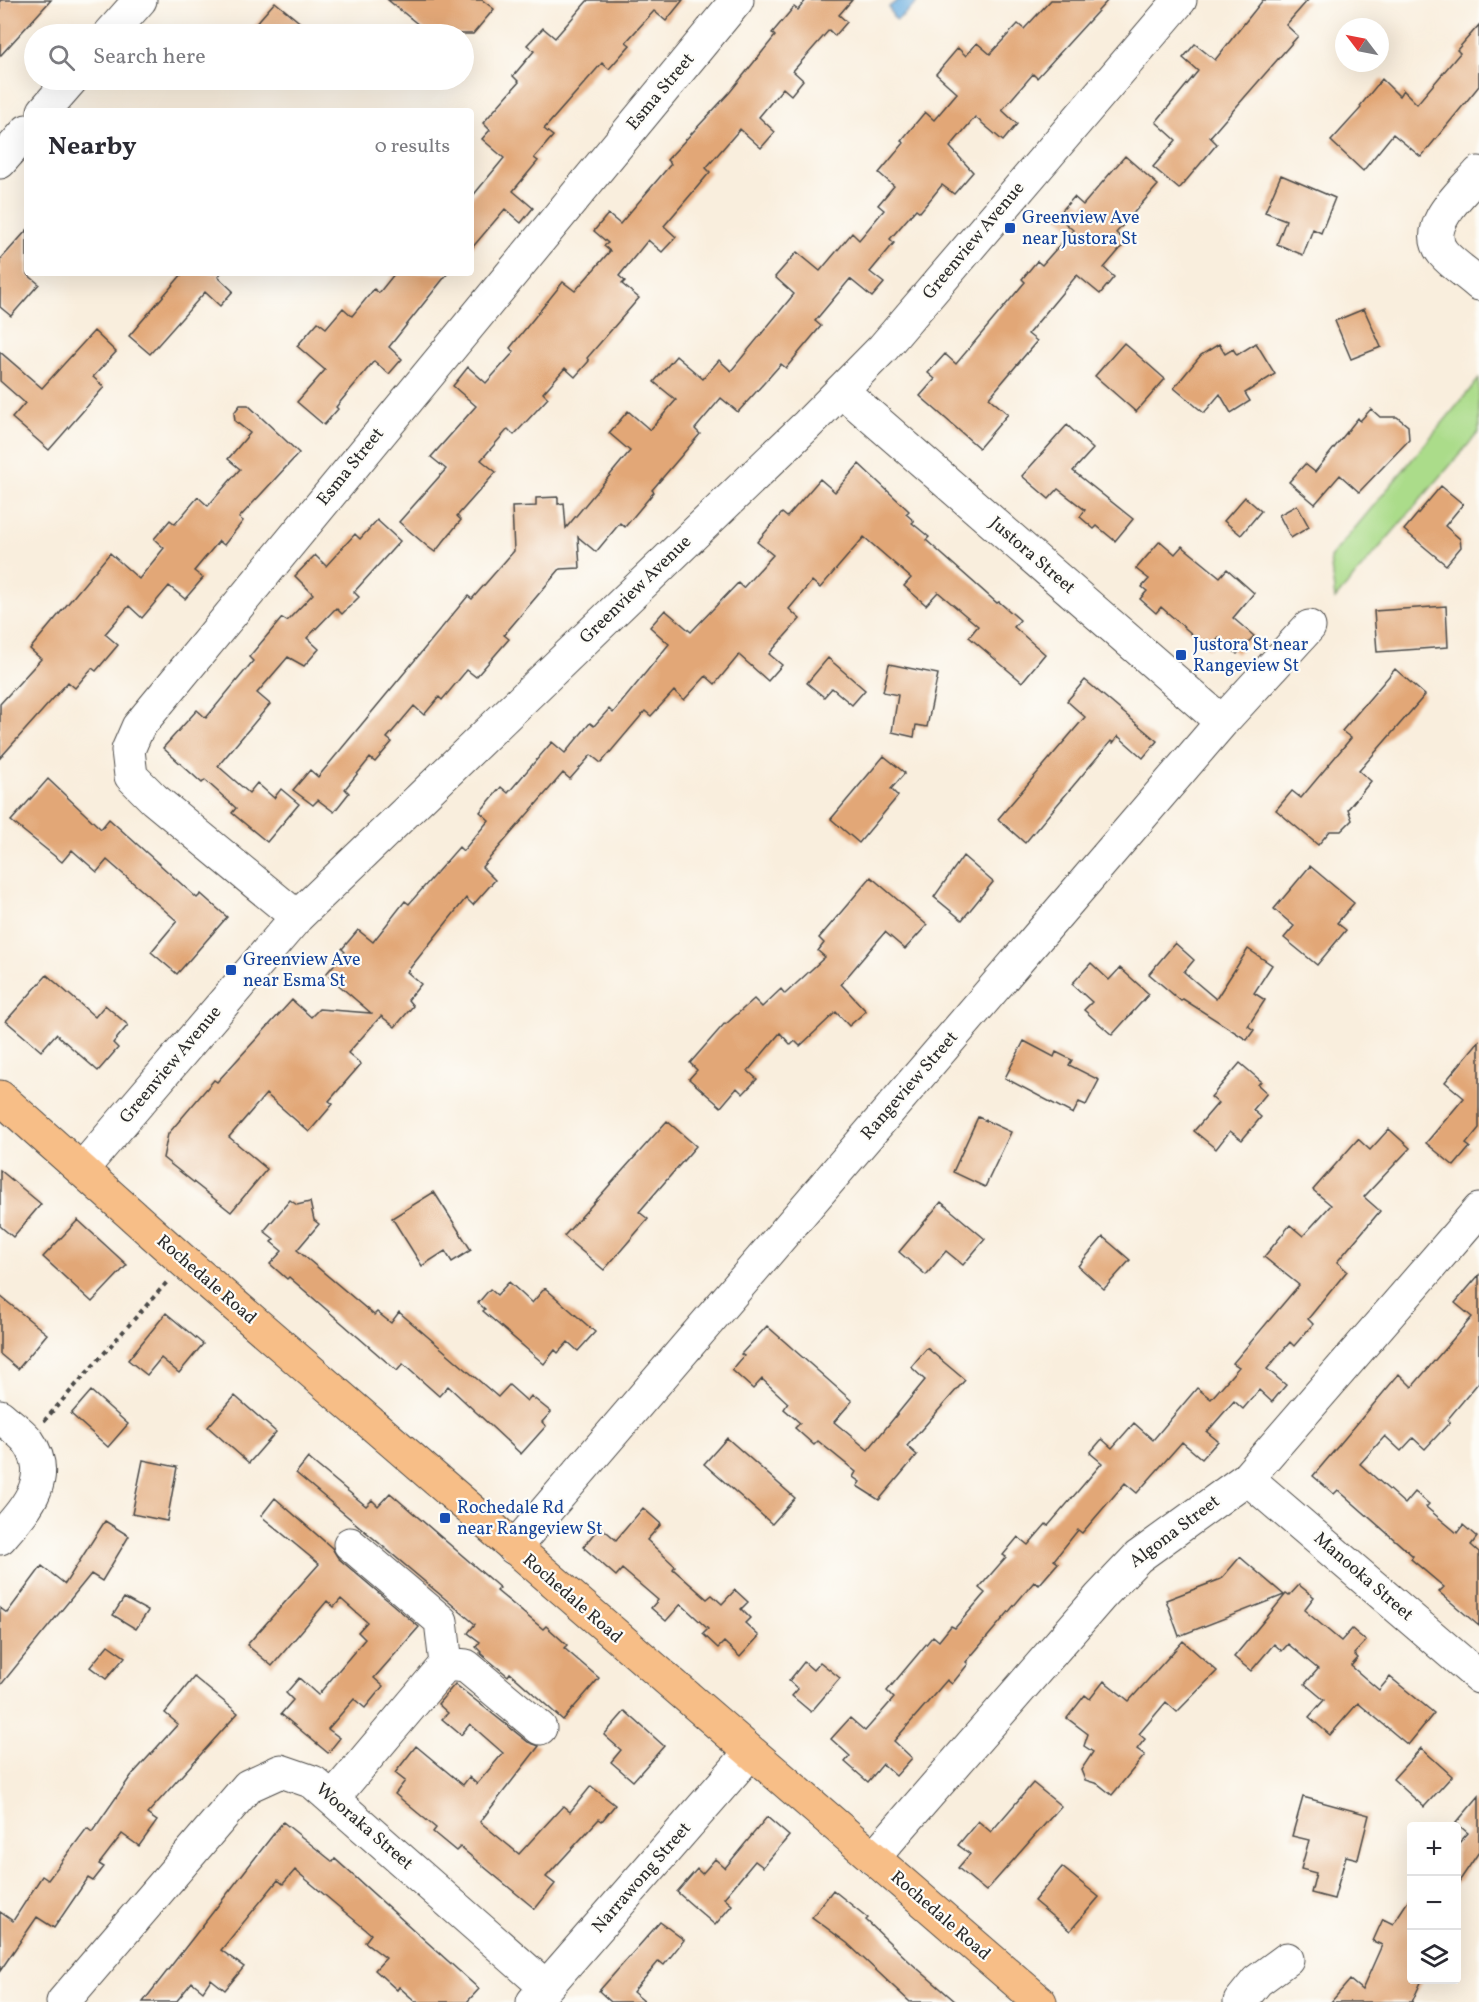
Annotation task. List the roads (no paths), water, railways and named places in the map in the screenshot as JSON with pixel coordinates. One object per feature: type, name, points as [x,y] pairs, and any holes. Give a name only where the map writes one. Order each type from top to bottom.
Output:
[{"type":"main road","name":"Rochedale Road","points":[[0,1097],[514,1548],[1040,2002]]},
{"type":"street","points":[[119,24],[140,0]]},
{"type":"street","name":"Esma Street","points":[[297,917],[154,799],[131,776],[128,750],[138,727],[737,0]]},
{"type":"street","name":"Greenview Avenue","points":[[82,1169],[297,917],[842,391],[883,348],[1180,0]]},
{"type":"street","points":[[47,108],[62,90]]},
{"type":"street","points":[[0,162],[24,134]]},
{"type":"street","points":[[1479,173],[1438,225],[1436,238],[1442,252],[1479,284]]},
{"type":"street","name":"Justora Street","points":[[842,391],[1222,722]]},
{"type":"street","name":"Rangeview Street","points":[[514,1548],[1222,722],[1309,627]]},
{"type":"street","name":"Algona Street","points":[[873,1858],[1100,1597],[1138,1557],[1247,1478],[1479,1210]]},
{"type":"street","points":[[0,1416],[27,1440],[39,1461],[39,1481],[30,1504],[0,1538]]},
{"type":"street","name":"Manooka Street","points":[[1247,1478],[1479,1677]]},
{"type":"street","points":[[332,1799],[446,1664],[441,1621],[350,1544]]},
{"type":"street","points":[[446,1664],[466,1666],[540,1728]]},
{"type":"street","name":"Narrawong Street","points":[[540,1994],[750,1753]]},
{"type":"street","name":"Wooraka Street","points":[[63,2002],[248,1786],[281,1770],[313,1782],[540,1994]]},
{"type":"street","points":[[1240,2002],[1257,1981],[1287,1959]]},
{"type":"water","points":[[898,0],[916,0],[916,4],[897,20],[893,17],[889,7]]},
{"type":"place","name":"Greenview Ave near Justora St","points":[[1010,228]]},
{"type":"place","name":"Justora St near Rangeview St","points":[[1181,655]]},
{"type":"place","name":"Greenview Ave near Esma St","points":[[231,970]]},
{"type":"place","name":"Rochedale Rd near Rangeview St","points":[[445,1518]]}]
